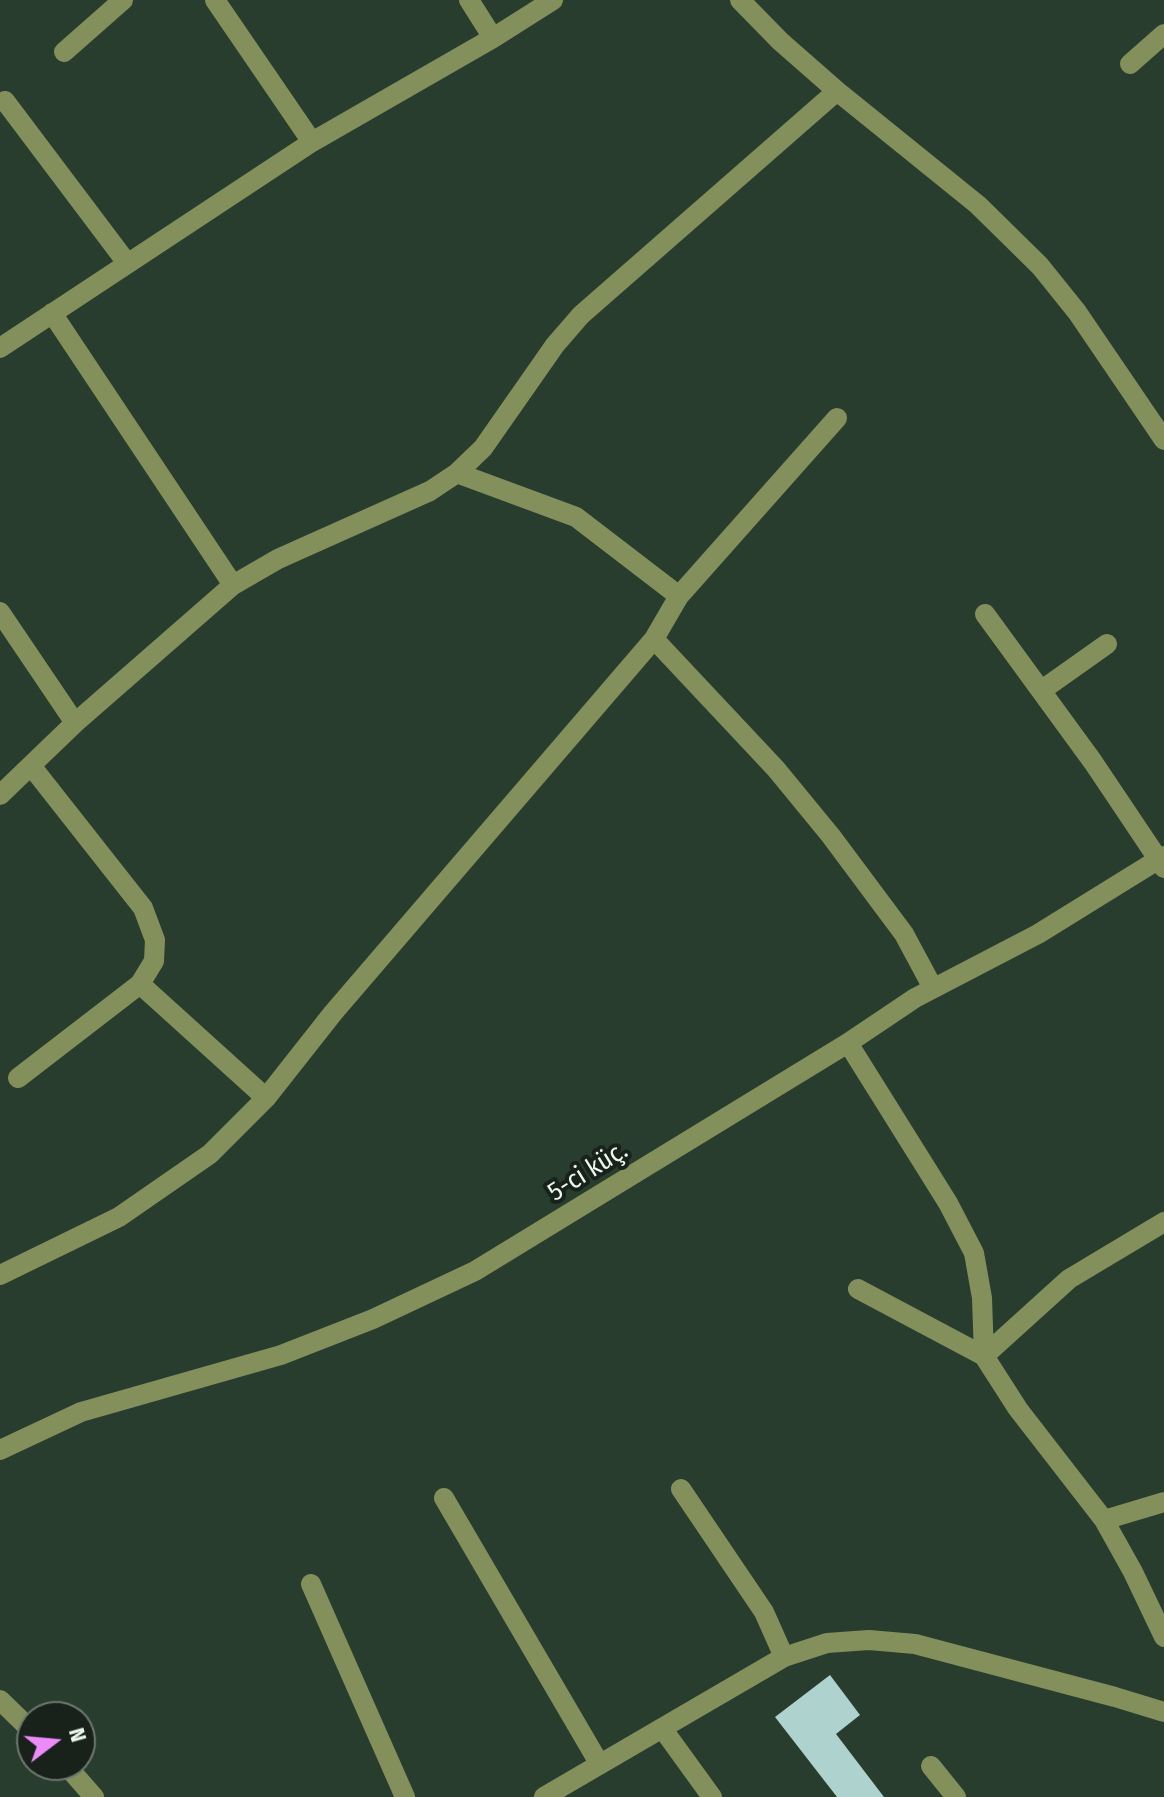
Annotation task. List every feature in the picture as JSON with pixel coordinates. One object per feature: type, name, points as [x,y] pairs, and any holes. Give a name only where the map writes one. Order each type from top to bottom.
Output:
[{"type":"street","points":[[64,52],[123,0]]},
{"type":"street","points":[[215,0],[312,142]]},
{"type":"street","points":[[469,0],[493,38]]},
{"type":"street","points":[[0,348],[312,142],[553,0]]},
{"type":"street","points":[[740,0],[780,41],[837,91],[978,205],[1040,266],[1077,312],[1164,440]]},
{"type":"street","points":[[1130,64],[1164,34]]},
{"type":"street","points":[[0,795],[75,723],[233,585],[278,559],[430,491],[457,473],[483,448],[555,345],[581,315],[837,91]]},
{"type":"street","points":[[5,101],[127,263]]},
{"type":"street","points":[[52,313],[233,585]]},
{"type":"street","points":[[0,1275],[119,1217],[210,1154],[266,1098],[333,1013],[654,639],[679,596],[837,418]]},
{"type":"street","points":[[457,473],[576,517],[679,596]]},
{"type":"street","points":[[0,612],[75,723]]},
{"type":"street","points":[[985,614],[1162,861]]},
{"type":"street","points":[[654,639],[776,769],[831,836],[904,934],[933,988]]},
{"type":"street","points":[[1042,690],[1107,644]]},
{"type":"street","points":[[18,1078],[140,984],[154,961],[155,940],[143,908],[32,767]]},
{"type":"street","name":"5-ci küç.","points":[[0,1450],[81,1412],[281,1355],[373,1319],[475,1271],[933,988],[1038,934],[1162,861]]},
{"type":"street","points":[[140,984],[266,1098]]},
{"type":"street","points":[[848,1043],[948,1203],[974,1253],[982,1298],[984,1356]]},
{"type":"street","points":[[984,1356],[1069,1279],[1164,1222]]},
{"type":"street","points":[[858,1289],[984,1356],[1018,1409],[1104,1520],[1164,1637]]},
{"type":"street","points":[[681,1489],[764,1612],[784,1657]]},
{"type":"street","points":[[444,1498],[599,1763]]},
{"type":"street","points":[[1104,1520],[1164,1502]]},
{"type":"street","points":[[311,1584],[405,1797]]},
{"type":"street","points":[[544,1797],[784,1657],[827,1643],[869,1640],[915,1644],[1164,1712]]},
{"type":"street","points":[[0,1700],[16,1716]]},
{"type":"street","points":[[662,1728],[712,1797]]},
{"type":"street","points":[[931,1766],[956,1797]]},
{"type":"street","points":[[80,1781],[94,1797]]},
{"type":"building","points":[[830,1675],[860,1715],[836,1734],[884,1797],[837,1797],[775,1717]]}]
